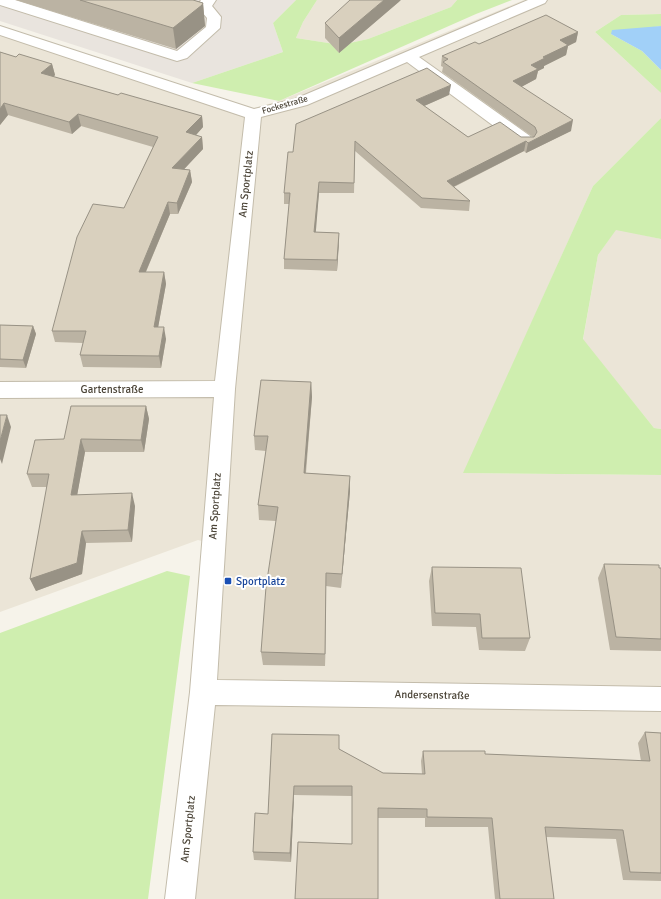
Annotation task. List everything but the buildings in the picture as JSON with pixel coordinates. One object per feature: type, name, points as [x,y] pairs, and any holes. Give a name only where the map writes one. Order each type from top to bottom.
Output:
[{"type":"street","points":[[0,0],[177,56],[182,55],[213,28],[214,17],[204,6],[209,0]]},
{"type":"street","name":"Fockestraße","points":[[0,30],[253,114],[301,102],[540,0]]},
{"type":"street","points":[[409,57],[526,142]]},
{"type":"street","name":"Am Sportplatz","points":[[180,899],[203,692],[225,389],[253,114]]},
{"type":"street","name":"Gartenstraße","points":[[0,390],[225,389]]},
{"type":"street","name":"Andersenstraße","points":[[203,692],[661,699]]},
{"type":"shaded area","points":[[0,0],[296,0],[273,23],[283,52],[192,83],[0,21]]},
{"type":"shaded area","points":[[317,0],[457,0],[451,7],[368,39],[341,45],[296,38],[303,22]]},
{"type":"shaded area","points":[[524,0],[661,0],[661,14],[621,15],[595,32],[661,93],[661,118],[593,186],[464,473],[661,475],[661,899],[193,899],[226,548],[198,540],[0,612],[0,35],[236,113],[279,101]]},
{"type":"shaded area","points":[[616,229],[661,239],[661,429],[654,428],[583,340],[598,255]]},
{"type":"green space","points":[[296,0],[317,0],[303,22],[296,38],[341,45],[368,39],[451,7],[457,0],[512,0],[476,14],[279,101],[192,83],[283,52],[273,23]]},
{"type":"green space","points":[[661,14],[661,26],[611,34],[642,51],[661,70],[661,93],[595,32],[621,15]]},
{"type":"green space","points":[[661,118],[661,239],[616,230],[598,255],[583,339],[654,428],[661,429],[661,475],[463,473],[593,186]]},
{"type":"green space","points":[[167,571],[190,576],[148,899],[0,899],[0,633]]},
{"type":"water","points":[[661,26],[661,70],[642,51],[611,34],[612,30]]},
{"type":"place","name":"Sportplatz","points":[[228,581]]}]
